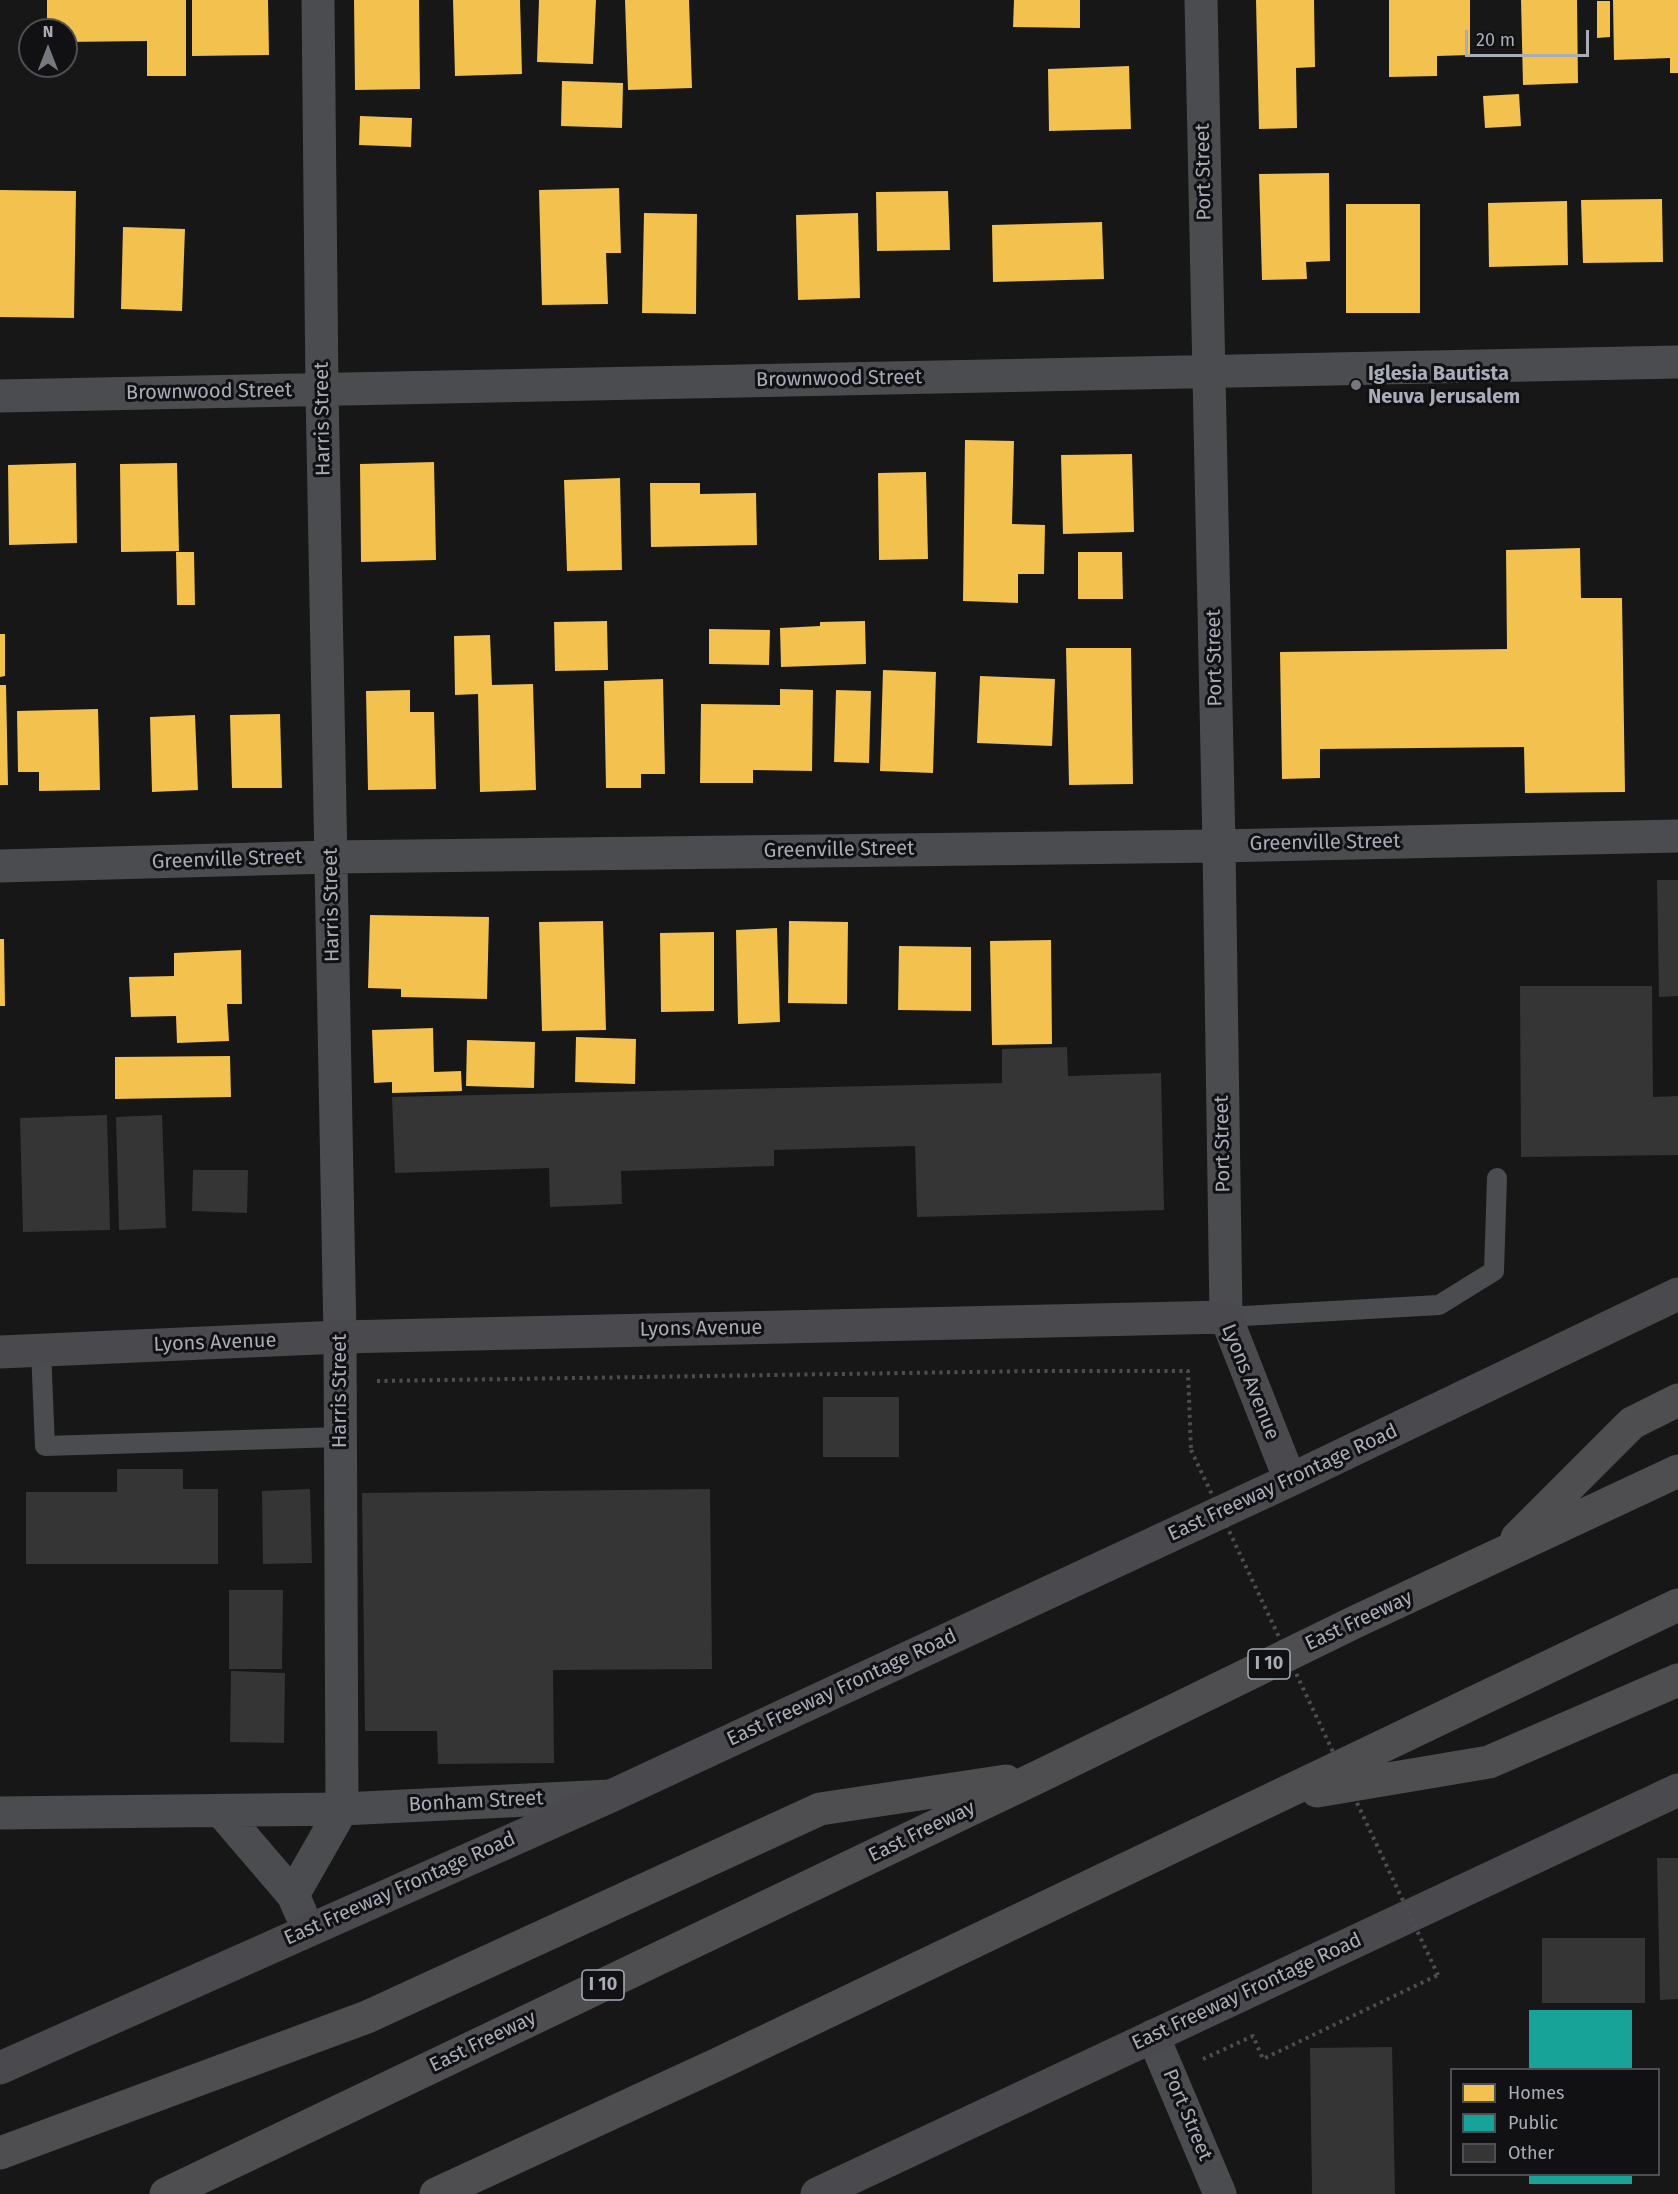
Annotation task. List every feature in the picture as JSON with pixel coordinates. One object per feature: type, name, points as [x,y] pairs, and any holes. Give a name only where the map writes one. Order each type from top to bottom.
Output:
[{"type":"highway","points":[[1500,1556],[1632,1423],[1678,1400]]},
{"type":"highway","name":"East Freeway","points":[[166,2194],[1040,1776],[1346,1626],[1678,1471]]},
{"type":"highway","points":[[436,2194],[718,2064],[1678,1605]]},
{"type":"highway","points":[[1277,1798],[1489,1762],[1678,1680]]},
{"type":"highway","points":[[0,2153],[367,2017],[820,1809],[1040,1776]]},
{"type":"highway","points":[[487,2194],[539,2147]]},
{"type":"main road","name":"East Freeway Frontage Road","points":[[0,2068],[307,1929],[611,1796],[1290,1480],[1678,1294]]},
{"type":"main road","name":"Lyons Avenue","points":[[0,1352],[340,1337],[1226,1317],[1290,1480]]},
{"type":"main road","name":"East Freeway Frontage Road","points":[[817,2194],[1678,1790]]},
{"type":"street","name":"Harris Street","points":[[318,0],[322,390],[340,1337],[342,1809]]},
{"type":"street","name":"Port Street","points":[[1201,0],[1219,846],[1226,1317]]},
{"type":"street","name":"Brownwood Street","points":[[0,396],[1678,362]]},
{"type":"street","name":"Greenville Street","points":[[0,866],[331,856],[1219,846],[1678,836]]},
{"type":"street","name":"Bonham Street","points":[[0,1813],[342,1809],[611,1796]]},
{"type":"street","points":[[294,1895],[342,1809]]},
{"type":"street","points":[[221,1811],[294,1895],[307,1929]]},
{"type":"street","name":"Port Street","points":[[1153,2036],[1221,2194]]},
{"type":"lane","points":[[1226,1317],[1439,1305],[1494,1271],[1497,1178]]},
{"type":"lane","points":[[41,1350],[45,1446],[340,1437]]},
{"type":"path","points":[[340,1382],[1001,1371],[1188,1371],[1191,1450],[1438,1975],[1263,2059],[1253,2036],[1169,2074]]},
{"type":"building: Homes","points":[[47,0],[186,0],[186,76],[147,76],[147,41],[78,42],[78,18],[47,18]]},
{"type":"building: Homes","points":[[192,0],[268,0],[269,55],[192,56]]},
{"type":"building: Homes","points":[[354,0],[419,0],[420,89],[355,90]]},
{"type":"building: Homes","points":[[453,0],[520,0],[522,74],[455,76]]},
{"type":"building: Homes","points":[[539,0],[596,0],[593,64],[537,62]]},
{"type":"building: Homes","points":[[625,0],[689,0],[692,88],[628,90]]},
{"type":"building: Homes","points":[[1014,0],[1080,0],[1080,28],[1013,27]]},
{"type":"building: Homes","points":[[1256,0],[1314,0],[1315,67],[1296,68],[1297,128],[1259,129]]},
{"type":"building: Homes","points":[[1389,0],[1470,0],[1470,55],[1437,56],[1437,76],[1389,77]]},
{"type":"building: Homes","points":[[1521,0],[1577,0],[1578,83],[1523,85]]},
{"type":"building: Homes","points":[[1613,0],[1678,0],[1678,73],[1670,73],[1670,58],[1614,60]]},
{"type":"building: Homes","points":[[1597,1],[1610,1],[1610,37],[1597,38]]},
{"type":"building: Homes","points":[[1129,66],[1131,129],[1049,131],[1048,69]]},
{"type":"building: Homes","points":[[562,81],[623,83],[622,128],[561,126]]},
{"type":"building: Homes","points":[[1519,94],[1521,126],[1485,128],[1483,96]]},
{"type":"building: Homes","points":[[360,116],[412,118],[411,147],[359,145]]},
{"type":"building: Homes","points":[[1329,173],[1330,261],[1306,262],[1307,279],[1262,280],[1259,174]]},
{"type":"building: Homes","points":[[619,188],[621,253],[606,253],[608,304],[542,305],[539,190]]},
{"type":"building: Homes","points":[[0,190],[76,191],[74,318],[0,317]]},
{"type":"building: Homes","points":[[948,191],[950,250],[877,251],[876,192]]},
{"type":"building: Homes","points":[[1662,199],[1663,262],[1583,263],[1581,200]]},
{"type":"building: Homes","points":[[1567,201],[1568,265],[1489,267],[1488,203]]},
{"type":"building: Homes","points":[[1346,204],[1420,204],[1420,313],[1346,313]]},
{"type":"building: Homes","points":[[644,213],[697,214],[696,314],[642,313]]},
{"type":"building: Homes","points":[[858,213],[860,298],[798,300],[796,215]]},
{"type":"building: Homes","points":[[1102,222],[1104,279],[993,282],[992,225]]},
{"type":"building: Homes","points":[[123,227],[185,229],[182,311],[121,309]]},
{"type":"building: Homes","points":[[965,440],[1014,441],[1012,524],[1045,525],[1044,574],[1018,574],[1018,603],[963,601]]},
{"type":"building: Homes","points":[[1132,454],[1134,532],[1063,534],[1061,455]]},
{"type":"building: Homes","points":[[434,462],[436,560],[361,562],[360,464]]},
{"type":"building: Homes","points":[[76,463],[77,543],[9,545],[8,465]]},
{"type":"building: Homes","points":[[177,463],[179,551],[121,552],[120,464]]},
{"type":"building: Homes","points":[[926,472],[928,559],[879,560],[878,473]]},
{"type":"building: Homes","points":[[620,478],[622,570],[567,571],[564,480]]},
{"type":"building: Homes","points":[[650,483],[700,483],[700,494],[756,493],[757,545],[651,547]]},
{"type":"building: Homes","points":[[1580,548],[1581,598],[1622,598],[1625,792],[1525,793],[1524,747],[1320,749],[1320,778],[1282,779],[1280,652],[1507,649],[1506,550]]},
{"type":"building: Homes","points":[[176,552],[194,552],[195,605],[177,605]]},
{"type":"building: Homes","points":[[1078,552],[1122,552],[1123,599],[1078,599]]},
{"type":"building: Homes","points":[[607,621],[608,670],[555,671],[554,622]]},
{"type":"building: Homes","points":[[865,621],[866,664],[781,667],[780,628],[820,626],[820,622]]},
{"type":"building: Homes","points":[[709,629],[770,630],[769,665],[709,664]]},
{"type":"building: Homes","points":[[0,634],[5,634],[5,676],[0,677]]},
{"type":"building: Homes","points":[[490,635],[492,685],[533,684],[536,790],[480,792],[478,694],[455,695],[454,636]]},
{"type":"building: Homes","points":[[1066,648],[1131,648],[1133,784],[1069,785]]},
{"type":"building: Homes","points":[[883,670],[936,672],[933,773],[880,771]]},
{"type":"building: Homes","points":[[980,676],[1055,679],[1052,746],[977,743]]},
{"type":"building: Homes","points":[[663,679],[665,774],[641,774],[641,788],[606,788],[604,681]]},
{"type":"building: Homes","points":[[0,685],[6,685],[8,785],[0,785]]},
{"type":"building: Homes","points":[[780,689],[813,690],[812,771],[753,770],[753,783],[700,783],[701,704],[780,705]]},
{"type":"building: Homes","points":[[410,690],[410,712],[434,712],[436,789],[368,790],[366,691]]},
{"type":"building: Homes","points":[[836,690],[871,691],[869,763],[834,762]]},
{"type":"building: Homes","points":[[98,709],[100,790],[39,791],[39,772],[18,772],[17,711]]},
{"type":"building: Homes","points":[[280,714],[282,788],[232,788],[230,715]]},
{"type":"building: Homes","points":[[195,715],[198,790],[152,792],[150,717]]},
{"type":"building: Homes","points":[[370,915],[489,917],[487,999],[401,997],[401,989],[368,988]]},
{"type":"building: Homes","points":[[603,921],[606,1030],[542,1031],[539,922]]},
{"type":"building: Homes","points":[[789,921],[848,922],[847,1004],[788,1003]]},
{"type":"building: Homes","points":[[777,928],[780,1022],[738,1024],[736,930]]},
{"type":"building: Homes","points":[[714,932],[714,1011],[661,1012],[660,933]]},
{"type":"building: Homes","points":[[0,939],[4,939],[5,1006],[0,1006]]},
{"type":"building: Homes","points":[[1051,940],[1052,1044],[992,1045],[990,941]]},
{"type":"building: Homes","points":[[899,946],[971,947],[971,1011],[898,1010]]},
{"type":"building: Homes","points":[[241,950],[242,1004],[227,1004],[229,1041],[177,1043],[176,1016],[131,1017],[129,977],[174,976],[174,953]]},
{"type":"building: Homes","points":[[433,1028],[434,1072],[461,1071],[462,1091],[392,1093],[392,1082],[374,1083],[372,1030]]},
{"type":"building: Homes","points":[[576,1037],[636,1039],[635,1084],[575,1082]]},
{"type":"building: Homes","points":[[467,1040],[535,1042],[534,1088],[466,1086]]},
{"type":"building: Homes","points":[[230,1056],[231,1097],[115,1099],[115,1057]]},
{"type":"building: Public","points":[[1529,2010],[1632,2010],[1632,2068],[1529,2068]]},
{"type":"building: Public","points":[[1529,2176],[1632,2176],[1632,2184],[1529,2184]]},
{"type":"building: Other","points":[[1657,880],[1678,880],[1678,996],[1659,997]]},
{"type":"building: Other","points":[[1520,986],[1652,986],[1653,1097],[1678,1096],[1678,1155],[1521,1157]]},
{"type":"building: Other","points":[[1067,1047],[1068,1076],[1161,1073],[1164,1210],[917,1217],[915,1146],[774,1150],[774,1166],[621,1171],[622,1204],[550,1207],[549,1168],[395,1173],[392,1097],[1002,1083],[1002,1049]]},
{"type":"building: Other","points":[[107,1115],[110,1230],[23,1232],[20,1118]]},
{"type":"building: Other","points":[[162,1115],[166,1228],[119,1230],[116,1117]]},
{"type":"building: Other","points":[[193,1170],[248,1170],[247,1213],[192,1211]]},
{"type":"building: Other","points":[[823,1397],[899,1397],[899,1457],[823,1457]]},
{"type":"building: Other","points":[[117,1469],[183,1469],[183,1489],[218,1489],[218,1564],[26,1564],[26,1492],[117,1492]]},
{"type":"building: Other","points":[[310,1489],[312,1563],[263,1564],[262,1491]]},
{"type":"building: Other","points":[[710,1489],[712,1669],[553,1670],[554,1763],[438,1764],[437,1731],[365,1731],[362,1493]]},
{"type":"building: Other","points":[[229,1590],[283,1590],[282,1669],[229,1669]]},
{"type":"building: Other","points":[[231,1671],[285,1673],[284,1743],[230,1742]]},
{"type":"building: Other","points":[[1657,1858],[1678,1858],[1678,1999],[1660,2000]]},
{"type":"building: Other","points":[[1542,1938],[1645,1938],[1645,2003],[1542,2003]]},
{"type":"building: Other","points":[[1392,2047],[1395,2194],[1312,2194],[1310,2048]]},
{"type":"place","name":"Iglesia Bautista Neuva Jerusalem","points":[[1356,385]]}]
